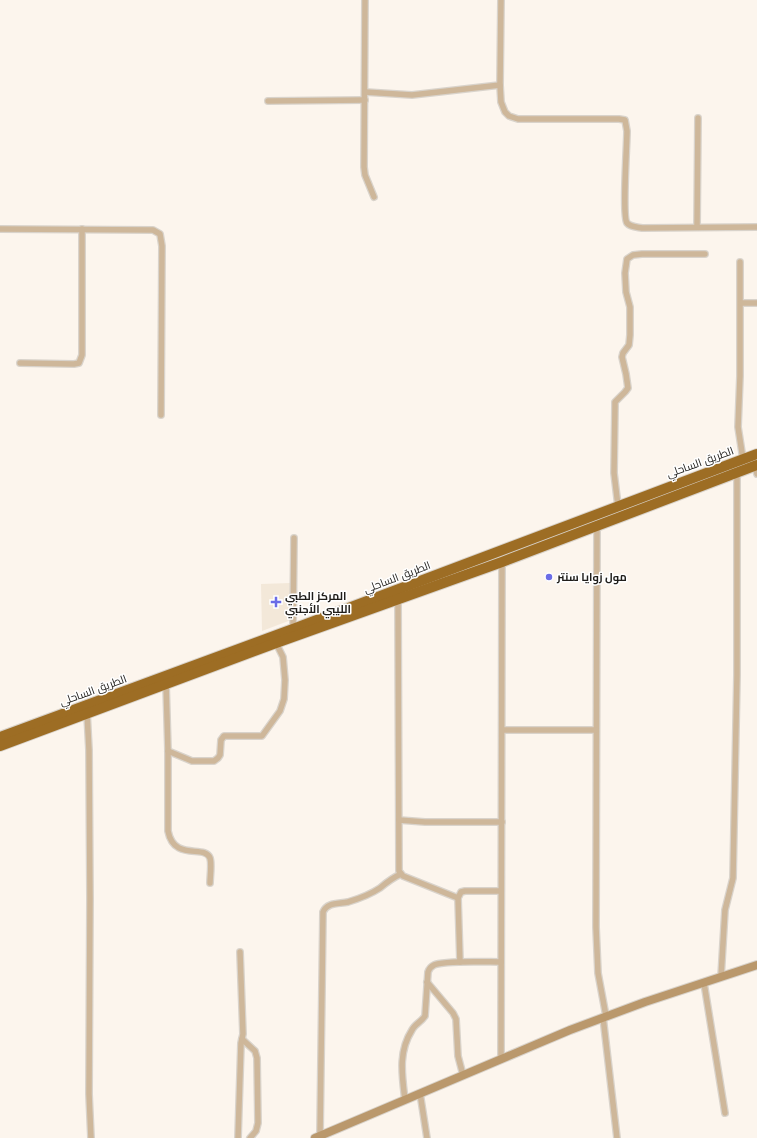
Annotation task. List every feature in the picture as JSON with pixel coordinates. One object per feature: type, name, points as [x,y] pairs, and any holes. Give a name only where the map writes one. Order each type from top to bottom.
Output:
[{"type":"highway","name":"الطريق الساحلي","points":[[0,737],[293,629],[757,454]]},
{"type":"highway","name":"الطريق الساحلي","points":[[0,746],[276,643],[502,562],[737,473],[756,468]]},
{"type":"street","points":[[365,0],[364,167],[374,198]]},
{"type":"street","points":[[501,0],[500,86],[502,108],[509,116],[514,118],[544,120],[625,120],[627,131],[625,197],[626,223],[630,226],[642,228],[757,227]]},
{"type":"street","points":[[365,92],[412,95],[500,86]]},
{"type":"street","points":[[268,101],[365,100]]},
{"type":"street","points":[[697,227],[698,118]]},
{"type":"street","points":[[0,229],[154,230],[160,234],[162,246],[161,415]]},
{"type":"street","points":[[20,363],[79,363],[82,355],[82,229]]},
{"type":"street","points":[[618,506],[614,473],[614,406],[615,402],[627,390],[628,385],[622,358],[623,353],[629,345],[630,335],[630,307],[626,292],[625,273],[627,259],[633,255],[642,254],[705,254]]},
{"type":"street","points":[[740,262],[741,303],[738,427],[740,450],[743,459]]},
{"type":"street","points":[[741,303],[757,303]]},
{"type":"street","points":[[721,977],[725,910],[733,878],[738,675],[737,473]]},
{"type":"street","points":[[597,525],[596,927],[598,973],[617,1138]]},
{"type":"street","points":[[293,629],[294,538]]},
{"type":"street","points":[[501,1058],[502,562]]},
{"type":"street","points":[[398,599],[399,871],[403,876],[458,898]]},
{"type":"street","points":[[168,751],[192,760],[214,760],[220,755],[221,740],[224,736],[259,736],[265,733],[280,711],[284,699],[285,680],[283,657],[276,643]]},
{"type":"street","points":[[166,684],[169,839],[178,848],[186,852],[201,852],[207,854],[210,858],[210,883]]},
{"type":"street","points":[[87,713],[89,750],[89,1094],[91,1138]]},
{"type":"street","points":[[502,730],[596,730]]},
{"type":"street","points":[[399,820],[425,822],[502,822]]},
{"type":"street","points":[[401,874],[390,879],[377,889],[347,902],[329,905],[323,912],[317,1137],[501,1058],[604,1016],[704,982],[757,966]]},
{"type":"street","points":[[460,962],[458,898],[461,892],[501,891]]},
{"type":"street","points":[[238,1138],[241,1043],[243,1034],[240,952]]},
{"type":"street","points":[[405,1100],[401,1070],[402,1055],[406,1041],[413,1028],[422,1021],[424,1016],[428,972],[430,967],[435,964],[460,962],[501,962]]},
{"type":"street","points":[[427,982],[453,1013],[456,1020],[458,1056],[463,1075]]},
{"type":"street","points":[[704,982],[725,1113]]},
{"type":"street","points":[[242,1039],[255,1051],[257,1058],[258,1123],[256,1131],[250,1138]]},
{"type":"street","points":[[420,1093],[427,1138]]},
{"type":"shaded area","name":"المركز الطبي الليبي الأجنبي","points":[[290,583],[291,620],[262,631],[261,584]]},
{"type":"place","name":"مول زوايا سنتر","points":[[549,577]]},
{"type":"place","name":"المركز الطبي الليبي الأجنبي","points":[[276,602]]}]
